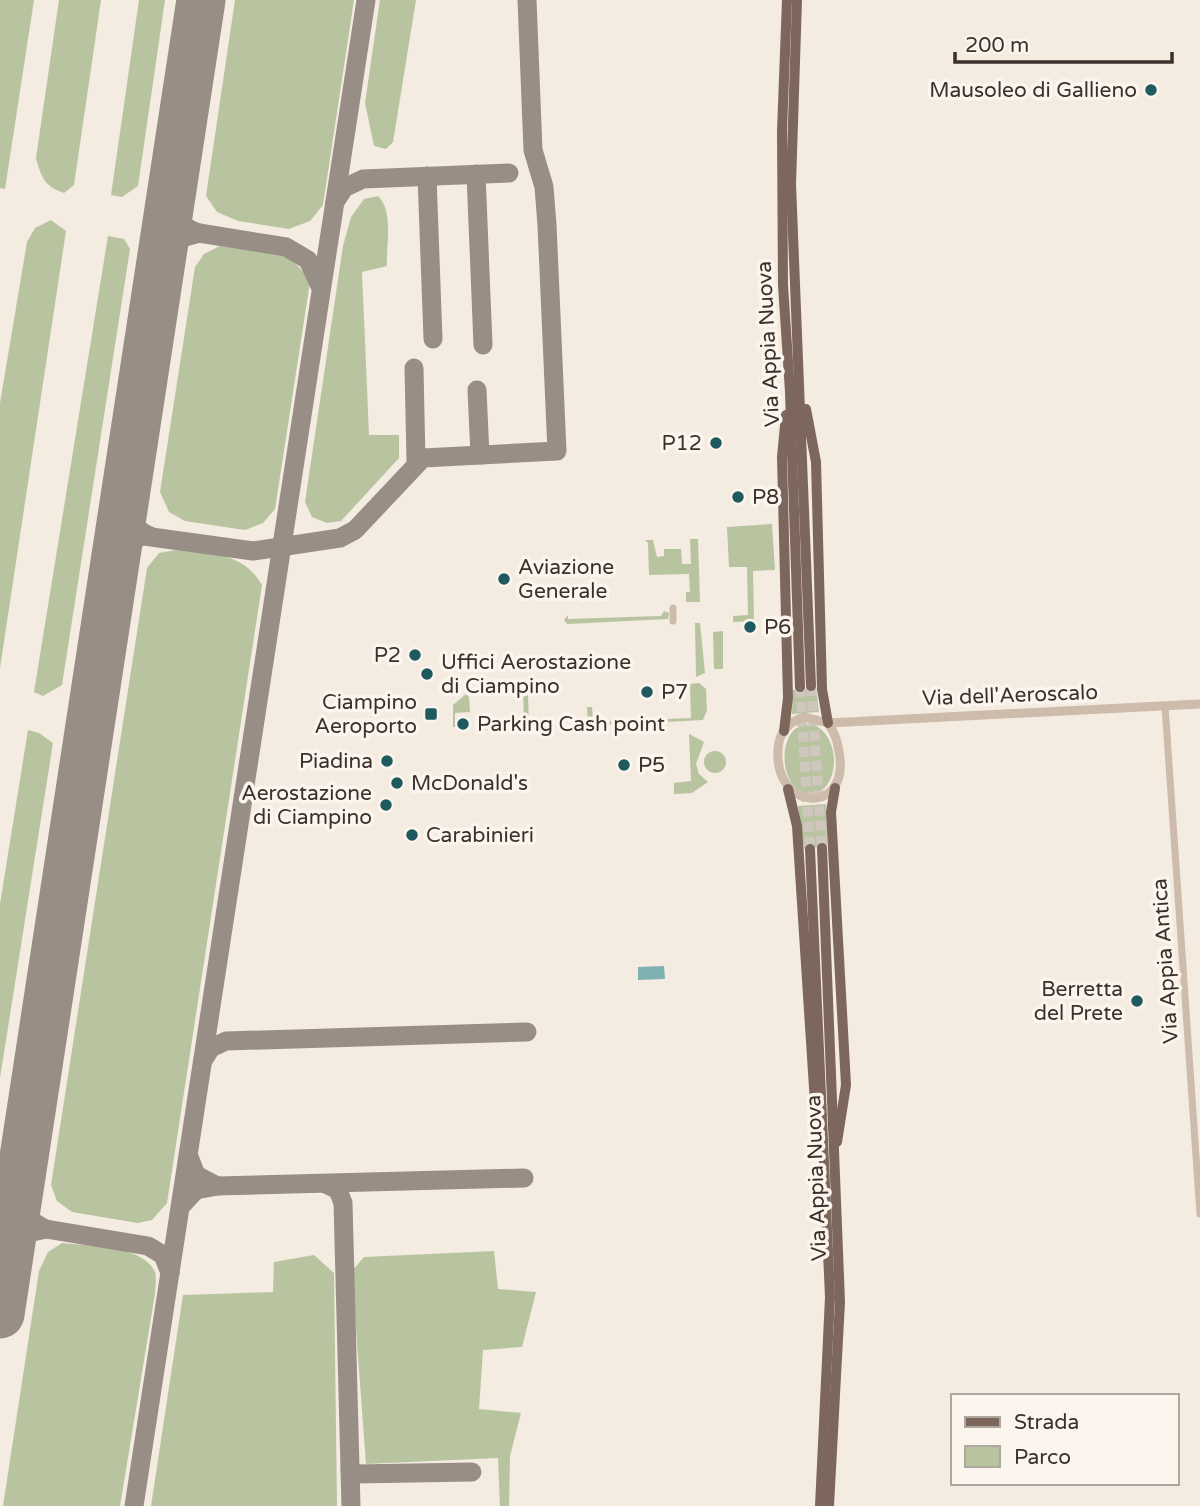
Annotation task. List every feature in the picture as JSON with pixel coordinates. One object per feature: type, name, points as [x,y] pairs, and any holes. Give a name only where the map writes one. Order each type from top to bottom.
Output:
[{"type":"main road","name":"Via Appia Nuova","points":[[787,0],[782,131],[783,285],[796,392]]},
{"type":"main road","name":"Via Appia Nuova","points":[[797,0],[791,184],[805,686]]},
{"type":"main road","points":[[796,392],[816,456],[822,689],[828,723]]},
{"type":"main road","points":[[783,731],[788,698],[782,450],[796,392]]},
{"type":"main road","points":[[829,1165],[846,1085],[831,812],[835,788]]},
{"type":"main road","points":[[788,789],[797,826],[815,1105],[829,1165]]},
{"type":"main road","name":"Via Appia Nuova","points":[[816,848],[829,1165],[830,1297],[820,1506]]},
{"type":"main road","name":"Via Appia Nuova","points":[[829,1165],[840,1302],[829,1506]]},
{"type":"street","points":[[673,608],[673,621]]},
{"type":"street","name":"Via dell'Aeroscalo","points":[[828,723],[857,719],[1200,704]]},
{"type":"street","name":"Via Appia Antica","points":[[1166,706],[1200,1214]]},
{"type":"street","points":[[804,717],[828,723],[838,744],[841,774],[835,788],[810,798],[788,789],[779,771],[778,747],[783,731],[804,717]]},
{"type":"street","points":[[838,744],[844,728],[857,719]]},
{"type":"green space","points":[[0,0],[34,0],[5,189],[0,188]]},
{"type":"green space","points":[[59,0],[101,0],[74,185],[64,193],[52,188],[45,180],[36,158]]},
{"type":"green space","points":[[139,0],[165,0],[138,186],[122,197],[111,195]]},
{"type":"green space","points":[[235,0],[354,0],[323,205],[310,221],[289,229],[238,221],[217,212],[206,196]]},
{"type":"green space","points":[[380,0],[416,0],[393,142],[386,149],[374,146],[365,103]]},
{"type":"green space","points":[[378,196],[388,219],[387,266],[362,272],[369,435],[399,435],[399,458],[341,521],[327,523],[312,517],[305,502],[343,246],[351,217],[364,199]]},
{"type":"green space","points":[[51,220],[66,231],[0,668],[0,403],[27,242],[35,228]]},
{"type":"green space","points":[[108,236],[124,239],[130,249],[62,685],[43,696],[34,692]]},
{"type":"green space","points":[[220,246],[260,250],[283,256],[293,261],[310,282],[275,509],[263,523],[245,530],[185,521],[169,512],[160,492],[195,267],[204,254]]},
{"type":"green space","points":[[772,524],[775,570],[753,571],[754,621],[733,622],[733,616],[748,615],[747,567],[729,567],[727,527]]},
{"type":"green space","points":[[690,539],[698,539],[700,602],[686,602],[686,592],[690,592],[689,574],[649,575],[648,543],[645,540],[653,540],[657,557],[664,556],[664,549],[681,549],[682,564],[691,564]]},
{"type":"green space","points":[[176,550],[214,554],[235,560],[254,574],[262,585],[167,1203],[152,1220],[138,1223],[72,1212],[57,1201],[51,1185],[147,568],[159,553]]},
{"type":"green space","points":[[664,611],[669,613],[668,619],[567,624],[564,620],[568,615],[568,619],[661,616]]},
{"type":"green space","points":[[695,623],[700,623],[705,673],[696,677]]},
{"type":"green space","points":[[723,631],[723,669],[714,669],[713,632]]},
{"type":"green space","points":[[699,683],[706,689],[707,710],[703,720],[588,726],[587,707],[592,707],[593,722],[691,718],[690,684]]},
{"type":"green space","points":[[816,688],[819,712],[792,714],[793,690]]},
{"type":"green space","points":[[523,691],[528,693],[529,728],[481,730],[479,725],[520,726],[519,721],[524,720]]},
{"type":"green space","points":[[466,694],[469,697],[470,712],[455,713],[455,722],[459,722],[460,727],[453,727],[453,705]]},
{"type":"green space","points":[[811,724],[826,735],[831,744],[834,764],[828,783],[822,790],[810,793],[800,791],[792,783],[787,773],[785,748],[796,728]]},
{"type":"green space","points":[[28,730],[39,733],[53,743],[0,1078],[0,904]]},
{"type":"green space","points":[[689,734],[704,742],[696,764],[699,774],[708,782],[692,793],[674,794],[674,783],[691,781]]},
{"type":"green space","points":[[715,751],[723,754],[726,762],[723,770],[715,773],[707,770],[704,762],[707,754]]},
{"type":"green space","points":[[826,804],[827,846],[804,849],[798,806]]},
{"type":"green space","points":[[62,1243],[100,1246],[127,1252],[149,1263],[156,1274],[120,1506],[3,1506],[39,1271],[48,1252]]},
{"type":"green space","points":[[494,1251],[498,1289],[536,1292],[522,1347],[483,1350],[479,1409],[521,1413],[510,1456],[509,1506],[500,1506],[498,1458],[366,1464],[353,1289],[353,1270],[364,1257]]},
{"type":"green space","points":[[314,1255],[334,1273],[337,1506],[151,1506],[183,1295],[273,1292],[274,1262]]},
{"type":"water","points":[[664,966],[665,979],[638,980],[638,967]]},
{"type":"taxiway","points":[[134,1506],[366,0]]},
{"type":"taxiway","points":[[114,568],[124,547],[132,540],[144,536],[253,551],[340,538],[355,530],[423,458],[557,451],[547,225],[544,187],[533,150],[527,0]]},
{"type":"taxiway","points":[[335,202],[344,188],[363,179],[509,173]]},
{"type":"taxiway","points":[[476,174],[483,345]]},
{"type":"taxiway","points":[[427,176],[433,339]]},
{"type":"taxiway","points":[[171,194],[178,218],[192,231],[199,233]]},
{"type":"taxiway","points":[[161,261],[174,240],[199,233],[286,247],[308,260],[320,286]]},
{"type":"taxiway","points":[[414,368],[416,461]]},
{"type":"taxiway","points":[[477,390],[480,455]]},
{"type":"taxiway","points":[[126,492],[133,524],[150,536]]},
{"type":"taxiway","points":[[204,1059],[211,1048],[226,1041],[527,1032]]},
{"type":"taxiway","points":[[181,1206],[196,1190],[217,1186],[196,1175],[189,1157]]},
{"type":"taxiway","points":[[217,1186],[524,1178]]},
{"type":"taxiway","points":[[326,1184],[338,1190],[343,1203],[351,1506]]},
{"type":"taxiway","points":[[18,1194],[27,1216],[46,1229]]},
{"type":"taxiway","points":[[10,1250],[28,1233],[46,1229],[148,1246],[163,1255],[170,1273]]},
{"type":"taxiway","points":[[350,1469],[354,1474],[472,1472]]},
{"type":"runway","points":[[0,1314],[201,0]]},
{"type":"tunnel","points":[[811,686],[822,848]]},
{"type":"tunnel","points":[[800,687],[810,849]]},
{"type":"place","name":"Mausoleo di Gallieno","points":[[1151,90]]},
{"type":"place","name":"P12","points":[[716,443]]},
{"type":"place","name":"P8","points":[[738,497]]},
{"type":"place","name":"Aviazione Generale","points":[[504,579]]},
{"type":"place","name":"P6","points":[[750,627]]},
{"type":"place","name":"P2","points":[[415,655]]},
{"type":"place","name":"Uffici Aerostazione di Ciampino","points":[[427,674]]},
{"type":"place","name":"P7","points":[[647,692]]},
{"type":"place","name":"Ciampino Aeroporto","points":[[431,714]]},
{"type":"place","name":"Parking Cash point","points":[[463,724]]},
{"type":"place","name":"Piadina","points":[[387,761]]},
{"type":"place","name":"P5","points":[[624,765]]},
{"type":"place","name":"McDonald's","points":[[397,783]]},
{"type":"place","name":"Aerostazione di Ciampino","points":[[386,805]]},
{"type":"place","name":"Carabinieri","points":[[412,835]]},
{"type":"place","name":"Berretta del Prete","points":[[1137,1001]]}]
